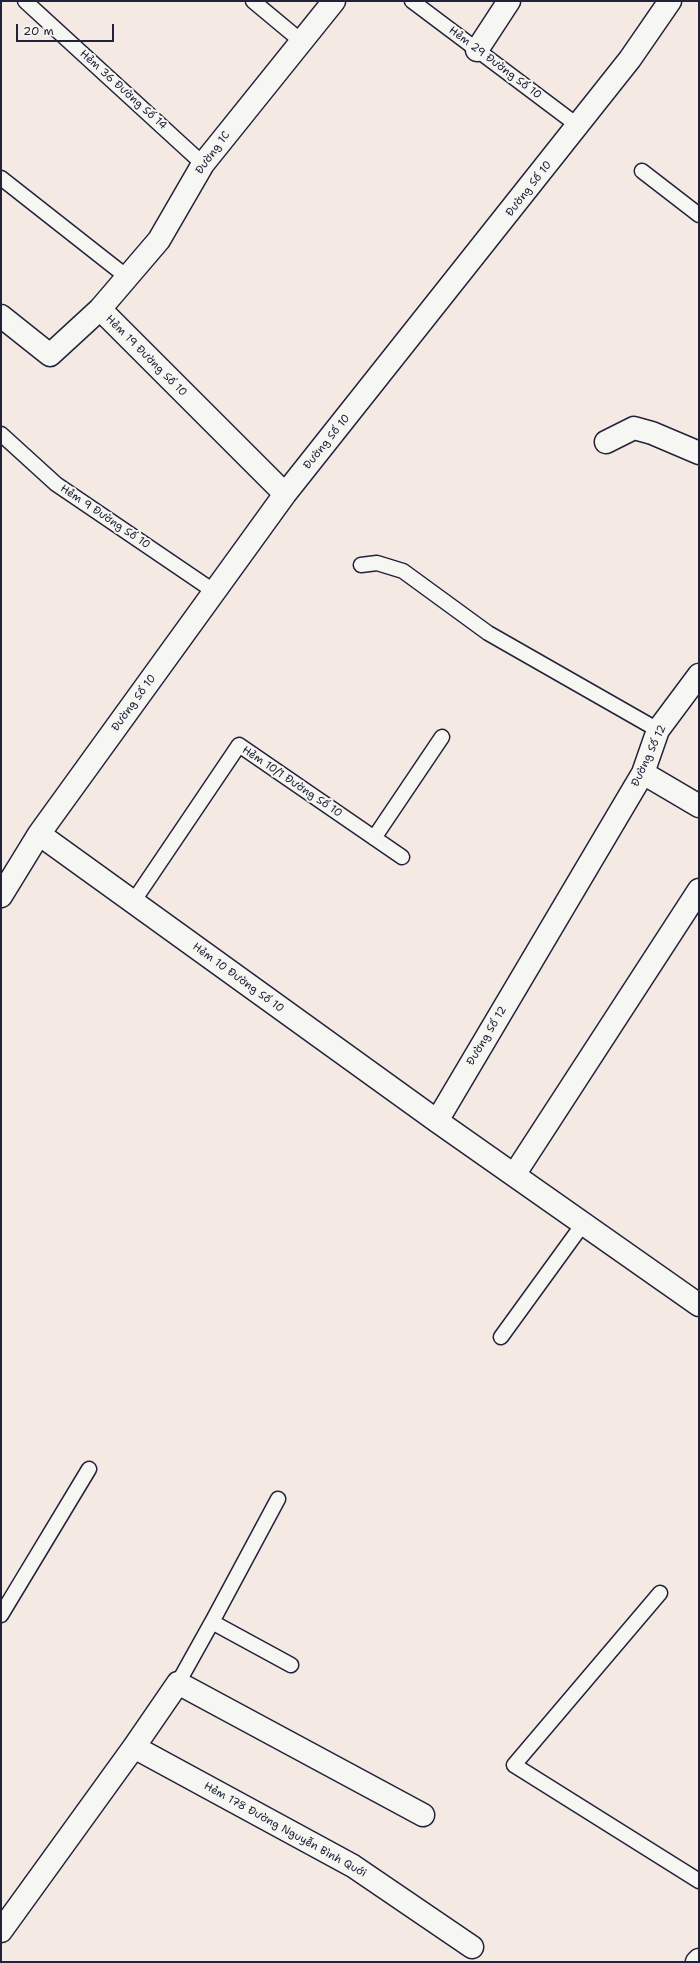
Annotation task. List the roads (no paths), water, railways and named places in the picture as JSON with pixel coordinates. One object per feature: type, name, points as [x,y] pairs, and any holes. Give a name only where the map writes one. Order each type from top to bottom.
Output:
[{"type":"street","name":"Đường 1C","points":[[100,309],[159,240],[203,164],[334,1]]},
{"type":"street","points":[[477,50],[509,1]]},
{"type":"street","name":"Đường Số 10","points":[[1,896],[39,834],[285,494],[551,161],[577,125],[630,59],[670,1]]},
{"type":"street","name":"Hẻm 19 Đường Số 10","points":[[1,316],[50,355],[100,309],[285,494]]},
{"type":"street","points":[[606,442],[634,428],[652,433],[699,453]]},
{"type":"street","name":"Đường Số 12","points":[[437,1121],[643,773],[658,730],[699,675]]},
{"type":"street","points":[[643,773],[699,806]]},
{"type":"street","name":"Hẻm 10 Đường Số 10","points":[[39,834],[437,1121]]},
{"type":"street","points":[[514,1175],[699,890]]},
{"type":"street","points":[[437,1121],[699,1305]]},
{"type":"street","points":[[1,1931],[134,1747],[178,1683],[423,1815]]},
{"type":"street","name":"Hẻm 178 Đường Nguyễn Bình Quới","points":[[134,1747],[353,1866],[472,1947]]},
{"type":"lane","name":"Hẻm 36 Đường Số 14","points":[[25,1],[203,164]]},
{"type":"lane","points":[[254,1],[301,41]]},
{"type":"lane","name":"Hẻm 29 Đường Số 10","points":[[412,1],[577,125]]},
{"type":"lane","points":[[642,172],[699,215]]},
{"type":"lane","points":[[1,178],[127,277]]},
{"type":"lane","name":"Hẻm 9 Đường Số 10","points":[[1,434],[56,484],[215,592]]},
{"type":"lane","points":[[360,565],[376,563],[403,572],[488,633],[658,730]]},
{"type":"lane","points":[[374,838],[442,737]]},
{"type":"lane","name":"Hẻm 10/1 Đường Số 10","points":[[133,902],[239,745],[402,857]]},
{"type":"lane","points":[[501,1337],[583,1224]]},
{"type":"lane","points":[[1,1615],[89,1469]]},
{"type":"lane","points":[[178,1683],[278,1499]]},
{"type":"lane","points":[[660,1593],[514,1765],[699,1881]]},
{"type":"lane","points":[[212,1622],[291,1665]]}]
